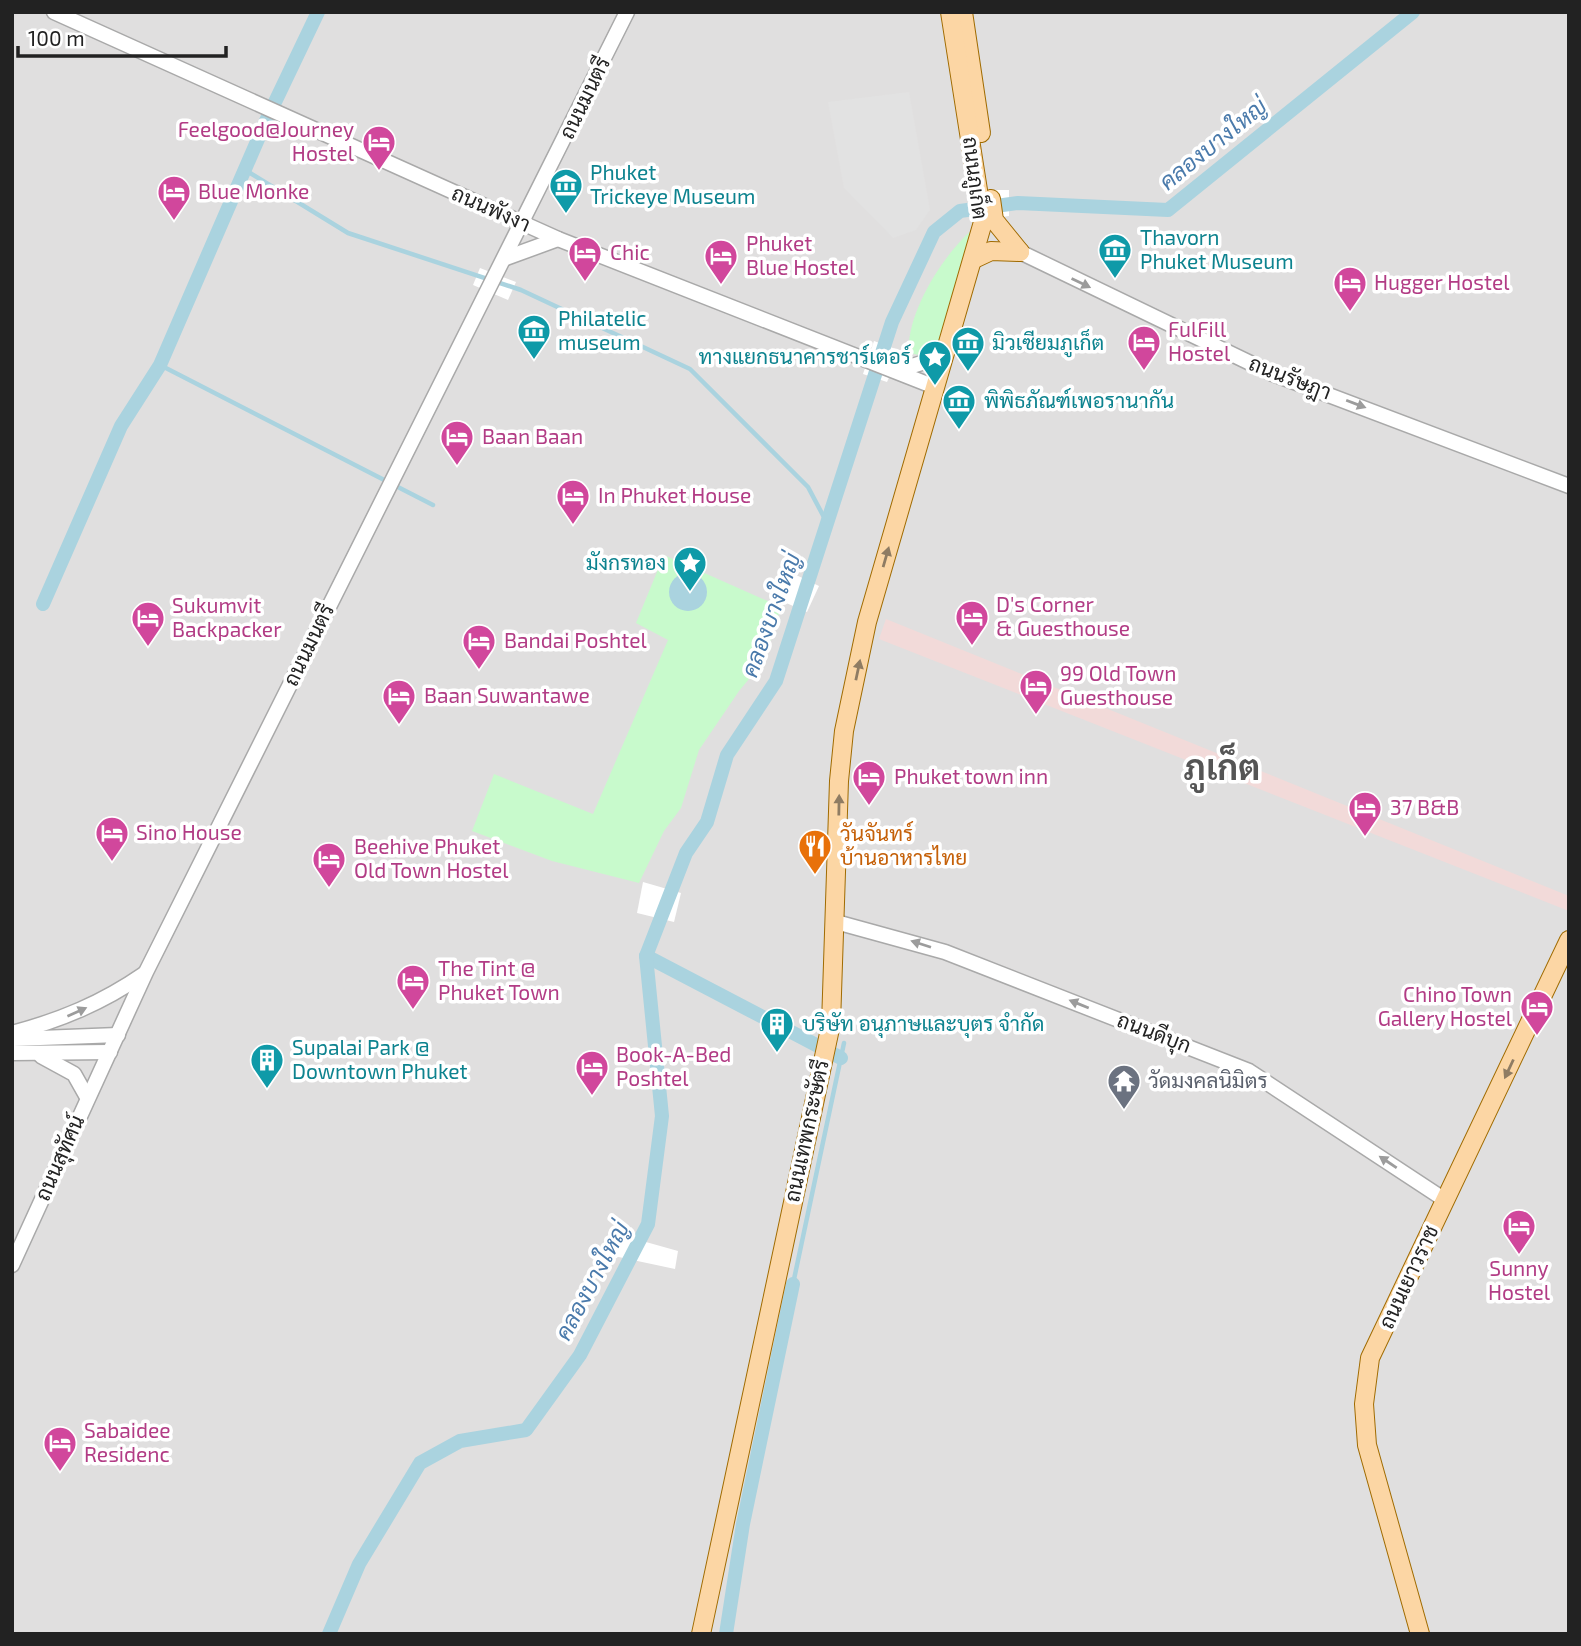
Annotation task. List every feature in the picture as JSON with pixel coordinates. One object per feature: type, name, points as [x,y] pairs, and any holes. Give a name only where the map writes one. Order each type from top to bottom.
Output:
[{"type":"main road","name":"ถนนภูเก็ต","points":[[867,622],[944,356],[988,221],[957,17]]},
{"type":"main road","name":"ถนนรัษฎา","points":[[988,221],[1020,252]]},
{"type":"main road","name":"ถนนรัษฎา","points":[[974,259],[991,251],[1020,252]]},
{"type":"main road","name":"ถนนเทพกระษัตรี","points":[[701,1634],[829,1034],[836,922],[839,781],[844,731],[867,622]]},
{"type":"main road","name":"ถนนเยาวราช","points":[[1420,1634],[1367,1445],[1364,1404],[1370,1358],[1569,940]]},
{"type":"street","name":"ถนนพังงา","points":[[54,12],[558,239],[935,387]]},
{"type":"street","name":"ถนนมนตรี","points":[[118,1035],[146,972],[627,12]]},
{"type":"street","points":[[506,258],[558,239]]},
{"type":"street","name":"ถนนรัษฎา","points":[[1020,252],[1273,374],[1569,486]]},
{"type":"street","points":[[896,371],[944,356]]},
{"type":"street","name":"ถนนดีบุก","points":[[836,922],[945,952],[1249,1071],[1445,1200]]},
{"type":"street","points":[[12,1033],[59,1020],[94,1005],[146,972]]},
{"type":"street","points":[[12,1039],[118,1035]]},
{"type":"street","name":"ถนนสุทัศน์","points":[[12,1265],[87,1097],[118,1035]]},
{"type":"street","points":[[12,1053],[110,1052]]},
{"type":"street","points":[[29,1053],[52,1060],[74,1073],[87,1097]]},
{"type":"shaded area","points":[[12,12],[1569,12],[1569,1634],[12,1634]]},
{"type":"shaded area","points":[[909,92],[930,210],[916,230],[893,238],[844,188],[828,102]]},
{"type":"shaded area","points":[[886,619],[1569,896],[1569,911],[879,639]]},
{"type":"green space","points":[[981,223],[936,354],[929,357],[909,353],[914,319],[931,281],[955,247]]},
{"type":"green space","points":[[664,555],[781,607],[764,661],[739,691],[699,750],[681,808],[664,831],[639,883],[552,861],[472,831],[494,774],[593,814],[668,640],[636,623]]},
{"type":"water","points":[[688,573],[701,579],[707,592],[701,605],[688,611],[675,605],[669,592],[675,579]]},
{"type":"pier","points":[[975,190],[1009,190],[1009,216],[981,220]]},
{"type":"pier","points":[[480,268],[516,282],[508,300],[473,285]]},
{"type":"pier","points":[[874,341],[901,351],[887,382],[863,374]]},
{"type":"pier","points":[[794,574],[819,586],[807,612],[784,602]]},
{"type":"pier","points":[[643,882],[681,893],[674,922],[637,913]]},
{"type":"pier","points":[[621,1235],[678,1251],[675,1269],[614,1256]]},
{"type":"waterway","points":[[43,604],[121,426],[160,365],[265,123],[318,12]]},
{"type":"waterway","name":"คลองบางใหญ่","points":[[329,1634],[359,1564],[420,1463],[460,1441],[526,1430],[580,1355],[648,1224],[662,1116],[646,956],[686,853],[707,822],[727,755],[776,681],[892,322],[934,232],[960,211],[1018,203],[1168,210],[1413,12]]},
{"type":"waterway","points":[[242,168],[348,233],[521,290],[690,369],[808,487],[826,521]]},
{"type":"waterway","points":[[160,365],[433,505]]},
{"type":"waterway","points":[[646,956],[841,1058]]},
{"type":"waterway","points":[[793,1284],[844,1043]]},
{"type":"waterway","points":[[726,1634],[743,1524],[793,1284]]},
{"type":"place","name":"Feelgood@Journey Hostel","points":[[379,172]]},
{"type":"place","name":"Phuket Trickeye Museum","points":[[566,215]]},
{"type":"place","name":"Blue Monke","points":[[174,222]]},
{"type":"place","name":"Thavorn Phuket Museum","points":[[1115,280]]},
{"type":"place","name":"Chic","points":[[585,283]]},
{"type":"place","name":"Phuket Blue Hostel","points":[[721,286]]},
{"type":"place","name":"Hugger Hostel","points":[[1350,313]]},
{"type":"place","name":"Philatelic museum","points":[[534,361]]},
{"type":"place","name":"FulFill Hostel","points":[[1144,372]]},
{"type":"place","name":"มิวเซียมภูเก็ต","points":[[968,373]]},
{"type":"place","name":"ทางแยกธนาคารชาร์เตอร์","points":[[935,387]]},
{"type":"place","name":"พิพิธภัณฑ์เพอรานากัน","points":[[959,431]]},
{"type":"place","name":"Baan Baan","points":[[457,467]]},
{"type":"place","name":"In Phuket House","points":[[573,526]]},
{"type":"place","name":"มังกรทอง","points":[[690,593]]},
{"type":"place","name":"D's Corner & Guesthouse","points":[[972,647]]},
{"type":"place","name":"Sukumvit Backpacker","points":[[148,648]]},
{"type":"place","name":"Bandai Poshtel","points":[[479,671]]},
{"type":"place","name":"99 Old Town Guesthouse","points":[[1036,716]]},
{"type":"place","name":"Baan Suwantawe","points":[[399,726]]},
{"type":"place","name":"Phuket town inn","points":[[869,807]]},
{"type":"place","name":"37 B&B","points":[[1365,838]]},
{"type":"place","name":"Sino House","points":[[112,863]]},
{"type":"place","name":"วันจันทร์ บ้านอาหารไทย","points":[[815,876]]},
{"type":"place","name":"Beehive Phuket Old Town Hostel","points":[[329,889]]},
{"type":"place","name":"The Tint @ Phuket Town","points":[[413,1011]]},
{"type":"place","name":"Chino Town Gallery Hostel","points":[[1537,1037]]},
{"type":"place","name":"บริษัท อนุภาษและบุตร จำกัด","points":[[777,1054]]},
{"type":"place","name":"Supalai Park @ Downtown Phuket","points":[[267,1090]]},
{"type":"place","name":"Book-A-Bed Poshtel","points":[[592,1097]]},
{"type":"place","name":"วัดมงคลนิมิตร","points":[[1124,1111]]},
{"type":"place","name":"Sunny Hostel","points":[[1519,1256]]},
{"type":"place","name":"Sabaidee Residenc","points":[[60,1473]]},
{"type":"district","name":"ภูเก็ต","points":[[1222,768]]}]
